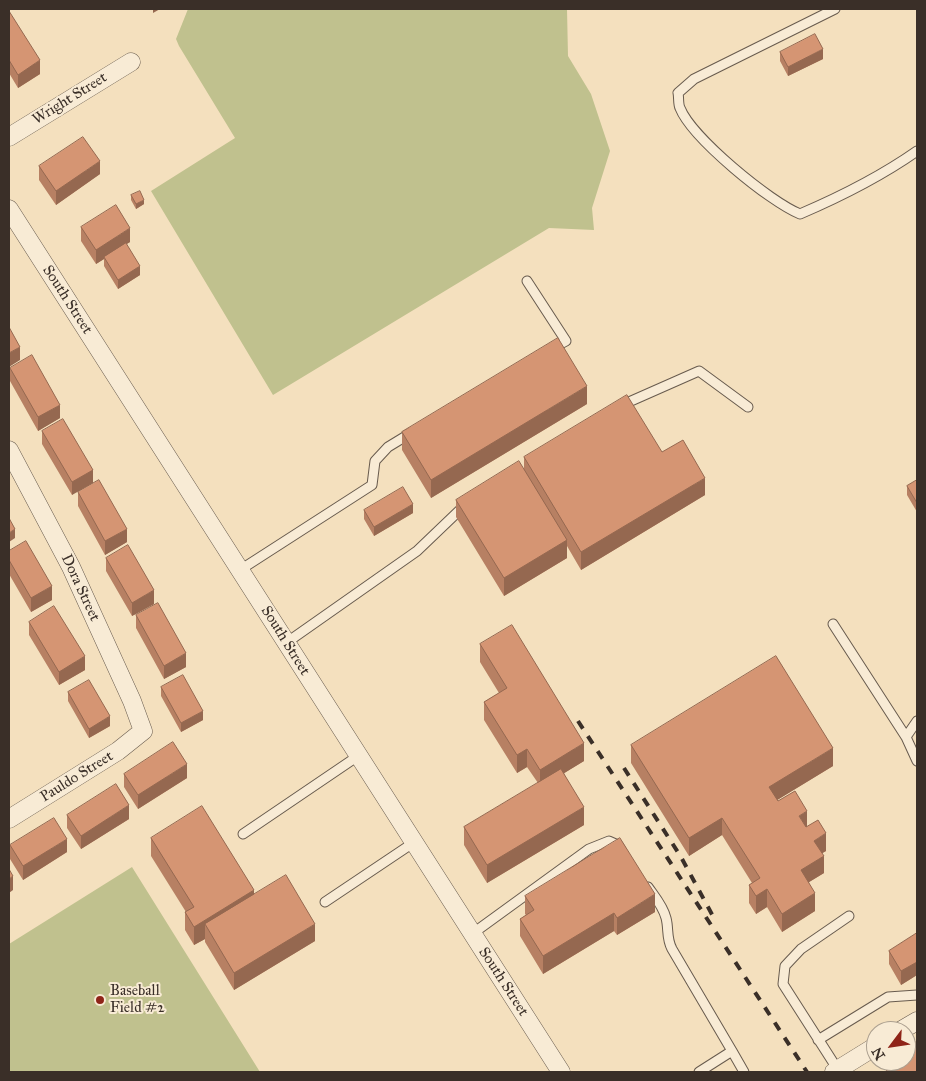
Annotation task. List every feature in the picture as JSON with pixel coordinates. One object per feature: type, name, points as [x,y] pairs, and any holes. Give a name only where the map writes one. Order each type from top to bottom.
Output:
[{"type":"street","name":"Wright Street","points":[[9,137],[131,62]]},
{"type":"street","name":"South Street","points":[[9,209],[561,1072]]},
{"type":"street","name":"Dora Street","points":[[9,450],[71,567],[132,701],[143,731]]},
{"type":"street","name":"Pauldo Street","points":[[9,819],[118,751],[143,731]]},
{"type":"street","points":[[836,1071],[866,1052]]},
{"type":"lane","points":[[836,9],[694,79],[678,93],[679,107],[690,125],[725,160],[786,208],[800,214],[847,194],[887,172],[917,151]]},
{"type":"lane","points":[[527,281],[566,341],[542,354]]},
{"type":"lane","points":[[610,413],[626,402],[699,371],[748,407]]},
{"type":"lane","points":[[240,570],[372,485],[375,461],[388,447],[423,426]]},
{"type":"lane","points":[[286,643],[417,551],[471,500]]},
{"type":"lane","points":[[833,624],[906,738],[917,761]]},
{"type":"lane","points":[[906,738],[917,721]]},
{"type":"lane","points":[[243,834],[358,756]]},
{"type":"lane","points":[[472,934],[601,842],[608,841],[618,845],[629,861]]},
{"type":"lane","points":[[325,902],[413,843]]},
{"type":"lane","points":[[641,877],[663,909],[669,944],[744,1072]]},
{"type":"lane","points":[[836,1071],[783,984],[785,966],[801,949],[849,916]]},
{"type":"lane","points":[[818,1040],[888,997],[917,995]]},
{"type":"lane","points":[[700,1072],[732,1051]]},
{"type":"green space","points":[[188,9],[567,9],[568,56],[591,94],[610,151],[592,208],[594,230],[549,228],[273,395],[151,191],[235,138],[176,39]]},
{"type":"green space","name":"Baseball Field #2","points":[[132,867],[260,1072],[9,1072],[9,944]]},
{"type":"building","points":[[9,11],[40,60],[18,75],[9,60]]},
{"type":"building","points":[[815,34],[823,49],[788,67],[780,52]]},
{"type":"building","points":[[83,137],[100,161],[56,191],[39,166]]},
{"type":"building","points":[[140,191],[144,200],[136,204],[131,195]]},
{"type":"building","points":[[116,205],[130,228],[96,250],[81,227]]},
{"type":"building","points":[[126,243],[140,266],[118,280],[104,257]]},
{"type":"building","points":[[9,327],[20,347],[9,353]]},
{"type":"building","points":[[558,338],[587,386],[431,480],[402,432]]},
{"type":"building","points":[[32,355],[60,405],[38,417],[10,368]]},
{"type":"building","points":[[627,395],[662,452],[683,440],[705,478],[581,552],[524,457]]},
{"type":"building","points":[[63,419],[93,470],[72,482],[42,431]]},
{"type":"building","points":[[519,461],[567,540],[504,578],[456,500]]},
{"type":"building","points":[[99,480],[127,529],[105,541],[78,492]]},
{"type":"building","points":[[917,480],[917,503],[907,486]]},
{"type":"building","points":[[403,487],[413,504],[374,527],[364,510]]},
{"type":"building","points":[[9,518],[15,529],[9,533]]},
{"type":"building","points":[[26,541],[52,586],[31,598],[9,560],[9,551]]},
{"type":"building","points":[[128,545],[154,590],[132,603],[106,558]]},
{"type":"building","points":[[158,603],[186,653],[164,666],[136,615]]},
{"type":"building","points":[[54,606],[85,656],[59,672],[29,622]]},
{"type":"building","points":[[512,625],[584,743],[540,770],[527,749],[517,755],[484,702],[507,688],[480,644]]},
{"type":"building","points":[[776,656],[833,748],[769,787],[778,801],[795,791],[807,811],[799,816],[806,827],[818,820],[826,833],[814,841],[824,856],[801,870],[815,893],[782,914],[767,889],[756,896],[749,885],[760,878],[722,818],[689,838],[631,745]]},
{"type":"building","points":[[183,675],[203,711],[181,723],[161,687]]},
{"type":"building","points":[[89,680],[110,716],[89,729],[68,692]]},
{"type":"building","points":[[173,742],[187,764],[138,795],[124,774]]},
{"type":"building","points":[[561,769],[584,807],[487,865],[464,827]]},
{"type":"building","points":[[116,784],[129,805],[81,836],[67,815]]},
{"type":"building","points":[[202,806],[254,890],[194,927],[185,912],[194,907],[151,838]]},
{"type":"building","points":[[54,818],[67,839],[23,866],[10,845]]},
{"type":"building","points":[[620,838],[655,894],[617,918],[614,913],[543,956],[520,919],[534,910],[525,896]]},
{"type":"building","points":[[9,869],[13,876],[9,879]]},
{"type":"building","points":[[286,875],[315,924],[234,973],[205,924]]},
{"type":"building","points":[[917,933],[917,962],[901,971],[889,951]]},
{"type":"building","points":[[916,1042],[917,1072],[885,1072],[916,1071]]},
{"type":"railway","points":[[578,721],[807,1072]]},
{"type":"railway","points":[[624,768],[681,857],[715,920]]},
{"type":"place","name":"Baseball Field #2","points":[[100,1000]]}]
